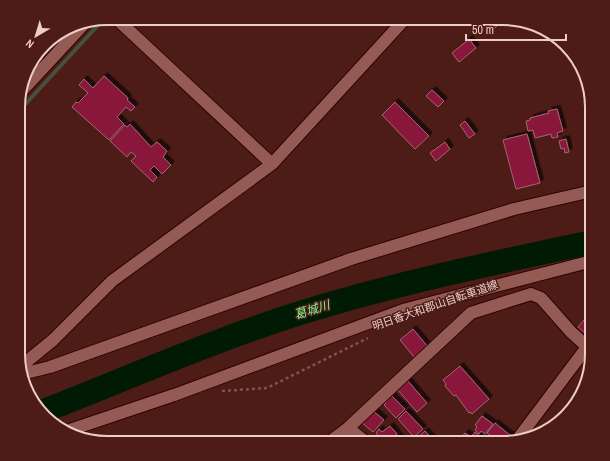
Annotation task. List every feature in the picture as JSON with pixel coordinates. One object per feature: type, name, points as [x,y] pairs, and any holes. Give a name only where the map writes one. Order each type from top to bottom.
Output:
[{"type":"street","points":[[123,25],[272,164]]},
{"type":"street","points":[[26,362],[53,340],[112,281],[272,164],[399,25]]},
{"type":"street","points":[[29,84],[78,30]]},
{"type":"street","points":[[28,373],[50,367],[352,259],[514,209],[585,193]]},
{"type":"street","points":[[74,429],[174,395],[404,310],[585,263]]},
{"type":"street","points":[[337,436],[348,428],[471,313],[531,294],[541,298],[571,332],[585,345]]},
{"type":"street","points":[[522,433],[585,354]]},
{"type":"street","points":[[348,428],[358,436]]},
{"type":"path","name":"明日香大和郡山自転車道線","points":[[221,391],[267,388],[374,335]]},
{"type":"building","points":[[486,25],[498,25],[492,31]]},
{"type":"building","points":[[469,39],[476,48],[459,62],[452,53]]},
{"type":"building","points":[[104,76],[128,98],[127,100],[135,107],[131,111],[126,107],[117,117],[124,124],[109,140],[72,107],[88,93],[79,85],[84,79],[93,88]]},
{"type":"building","points":[[432,90],[444,101],[438,107],[426,96]]},
{"type":"building","points":[[395,102],[429,136],[415,149],[382,115]]},
{"type":"building","points":[[557,109],[563,131],[557,133],[558,137],[552,138],[551,134],[535,138],[533,130],[528,131],[526,121],[530,120],[530,118],[549,113],[548,111]]},
{"type":"building","points":[[465,121],[475,134],[469,138],[460,125]]},
{"type":"building","points":[[130,124],[151,147],[157,142],[167,151],[163,157],[171,165],[162,174],[154,166],[150,170],[157,177],[153,182],[131,161],[136,156],[131,152],[127,157],[110,141],[125,125],[127,127]]},
{"type":"building","points":[[527,134],[540,183],[516,189],[503,140]]},
{"type":"building","points":[[566,139],[569,152],[565,153],[564,148],[561,149],[559,141]]},
{"type":"building","points":[[445,142],[450,149],[436,161],[430,153]]},
{"type":"building","points":[[585,319],[585,333],[578,327]]},
{"type":"building","points":[[413,329],[428,347],[415,358],[400,340]]},
{"type":"building","points":[[460,366],[489,399],[472,414],[470,412],[469,413],[456,395],[454,396],[445,386],[446,384],[443,380]]},
{"type":"building","points":[[407,380],[427,403],[417,412],[396,388]]},
{"type":"building","points":[[390,394],[405,409],[396,418],[384,405],[386,403],[383,400]]},
{"type":"building","points":[[372,410],[384,420],[373,432],[361,422]]},
{"type":"building","points":[[406,411],[423,429],[413,436],[398,419]]},
{"type":"building","points":[[482,416],[493,424],[485,434],[481,431],[479,434],[475,430],[477,427],[475,425]]},
{"type":"building","points":[[495,423],[510,435],[491,436],[487,433]]},
{"type":"building","points":[[390,426],[397,434],[394,436],[379,436],[376,433],[379,429],[382,432]]},
{"type":"building","points":[[425,431],[430,436],[420,436]]},
{"type":"building","points":[[475,432],[479,436],[472,436]]},
{"type":"building","points":[[465,433],[470,436],[463,436]]},
{"type":"waterway","points":[[25,104],[97,26]]},
{"type":"waterway","name":"葛城川","points":[[47,410],[208,345],[310,310],[415,281],[585,244]]}]
